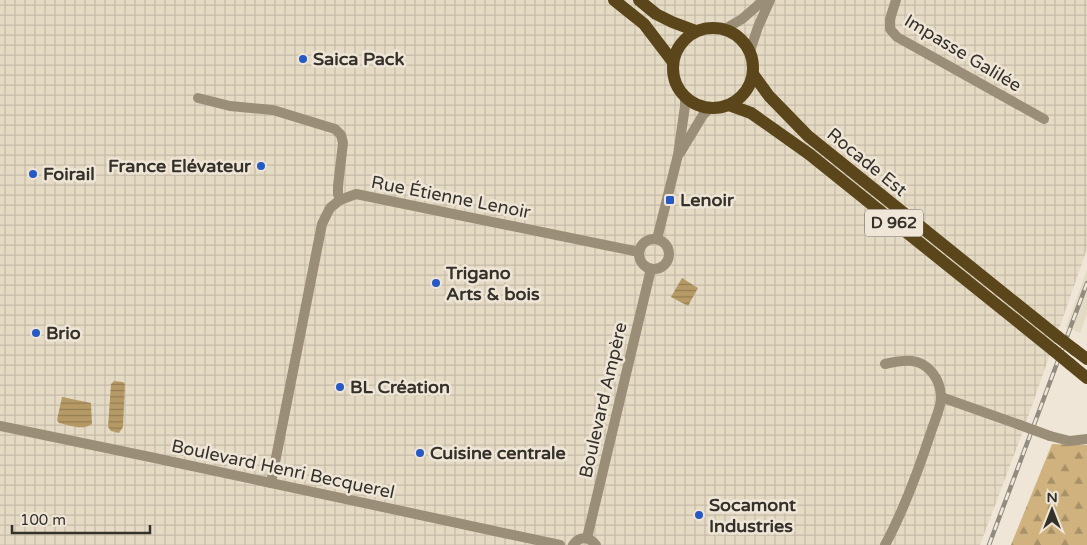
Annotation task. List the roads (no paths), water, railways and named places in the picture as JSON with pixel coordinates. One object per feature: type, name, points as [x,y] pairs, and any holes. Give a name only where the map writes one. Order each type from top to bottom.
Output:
[{"type":"main road","points":[[614,0],[644,24],[673,62]]},
{"type":"main road","points":[[639,0],[656,14],[696,31]]},
{"type":"main road","points":[[708,28],[725,29],[740,37],[749,48],[753,61],[753,74],[749,87],[740,98],[729,105],[710,108],[695,103],[685,96],[677,86],[673,74],[673,62],[677,49],[685,38],[696,31],[708,28]]},
{"type":"main road","name":"Rocade Est","points":[[753,74],[769,96],[808,136],[1087,360]]},
{"type":"main road","name":"D 962","points":[[729,105],[751,113],[809,154],[1087,378]]},
{"type":"street","points":[[725,29],[742,19],[764,0]]},
{"type":"street","points":[[750,51],[770,0]]},
{"type":"street","name":"Impasse Galilée","points":[[896,0],[890,19],[890,29],[897,36],[1044,119]]},
{"type":"street","points":[[657,239],[678,156],[685,96]]},
{"type":"street","points":[[198,98],[230,106],[273,110],[335,129],[341,135],[343,143],[338,186],[340,200],[330,208],[322,224],[271,483]]},
{"type":"street","points":[[678,156],[703,115],[710,108]]},
{"type":"street","name":"Rue Étienne Lenoir","points":[[340,200],[356,194],[639,252]]},
{"type":"street","points":[[657,239],[668,247],[669,257],[665,266],[656,270],[642,265],[638,256],[640,247],[647,240],[657,239]]},
{"type":"street","name":"Boulevard Ampère","points":[[587,538],[651,269]]},
{"type":"street","points":[[885,364],[902,360],[924,365],[934,373],[941,397],[916,477],[896,525],[885,545]]},
{"type":"street","points":[[941,397],[1050,436],[1070,441],[1087,439]]},
{"type":"street","name":"Boulevard Henri Becquerel","points":[[0,426],[150,456],[560,545]]},
{"type":"street","points":[[572,545],[579,539],[587,538],[596,545]]},
{"type":"railway","points":[[989,545],[1087,283]]},
{"type":"place","name":"Saica Pack","points":[[303,59]]},
{"type":"place","name":"France Elévateur","points":[[261,166]]},
{"type":"place","name":"Foirail","points":[[33,174]]},
{"type":"place","name":"Lenoir","points":[[670,200]]},
{"type":"place","name":"Trigano Arts & bois","points":[[436,283]]},
{"type":"place","name":"Brio","points":[[36,333]]},
{"type":"place","name":"BL Création","points":[[340,387]]},
{"type":"place","name":"Cuisine centrale","points":[[420,453]]},
{"type":"place","name":"Socamont Industries","points":[[699,515]]}]
